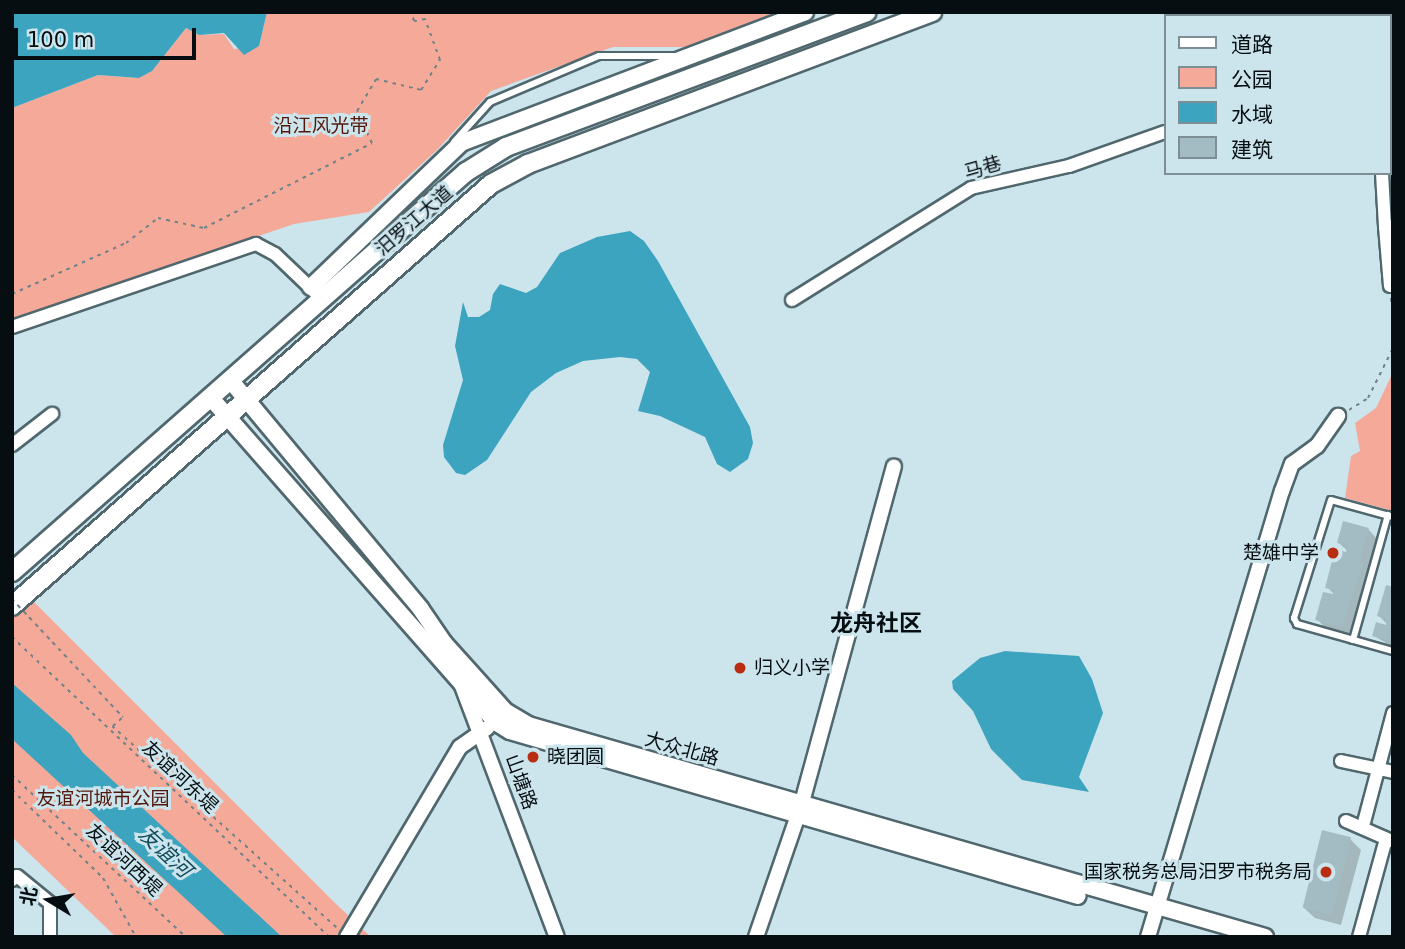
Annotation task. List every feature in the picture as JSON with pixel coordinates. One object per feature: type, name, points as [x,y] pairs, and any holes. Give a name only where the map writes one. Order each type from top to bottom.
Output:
[{"type":"main road","points":[[316,293],[444,157],[476,135],[805,12]]},
{"type":"main road","name":"汨罗江大道","points":[[12,572],[230,381],[316,293],[466,172],[506,147],[867,12]]},
{"type":"main road","name":"汨罗江大道","points":[[12,606],[491,184],[528,164],[932,12]]},
{"type":"main road","name":"大众北路","points":[[230,381],[420,608],[459,668],[488,727],[1156,912],[1265,937]]},
{"type":"main road","name":"大众北路","points":[[211,398],[459,668],[505,711],[527,725],[799,812]]},
{"type":"main road","name":"大众北路","points":[[1156,912],[1226,937]]},
{"type":"street","name":"马巷","points":[[792,300],[971,188],[1069,166],[1164,132]]},
{"type":"street","points":[[1381,175],[1389,227],[1390,286]]},
{"type":"street","points":[[12,327],[256,244],[266,246],[316,293]]},
{"type":"street","points":[[12,445],[52,414]]},
{"type":"street","points":[[1148,937],[1282,491],[1292,464],[1317,446],[1338,416]]},
{"type":"street","points":[[756,937],[799,812],[894,467]]},
{"type":"street","name":"山塘路","points":[[459,668],[488,727],[568,937]]},
{"type":"street","points":[[1363,826],[1393,713]]},
{"type":"street","points":[[346,937],[460,747],[488,727],[527,725]]},
{"type":"street","name":"山塘路","points":[[488,727],[558,937]]},
{"type":"street","points":[[1342,761],[1393,772]]},
{"type":"street","points":[[1346,821],[1363,826],[1389,840],[1359,937]]},
{"type":"street","points":[[12,880],[17,876],[50,903],[50,937]]},
{"type":"lane","points":[[444,157],[477,113],[500,97],[599,56],[687,56]]},
{"type":"lane","points":[[1353,640],[1391,516],[1331,500],[1294,618],[1297,624],[1353,640],[1393,651]]},
{"type":"path","points":[[12,294],[126,243],[158,218],[204,228],[372,143],[357,111],[376,79],[421,90],[440,60],[425,19],[414,21],[411,12]]},
{"type":"path","points":[[1390,286],[1393,314]]},
{"type":"path","points":[[1338,416],[1368,398],[1393,348]]},
{"type":"path","points":[[12,599],[122,717],[109,730]]},
{"type":"path","name":"友谊河东堤","points":[[12,637],[330,937]]},
{"type":"path","points":[[112,726],[346,937]]},
{"type":"path","name":"友谊河西堤","points":[[12,775],[186,937]]},
{"type":"path","points":[[12,790],[103,878],[136,937]]},
{"type":"green space","name":"沿江风光带","points":[[267,12],[776,12],[686,47],[613,47],[491,91],[437,150],[369,212],[294,224],[12,320],[12,108],[98,75],[139,78],[152,71],[186,28],[199,35],[224,34],[234,49],[259,46]]},
{"type":"green space","points":[[1393,372],[1393,511],[1345,498],[1351,456],[1360,451],[1355,423],[1376,408]]},
{"type":"green space","name":"友谊河城市公园","points":[[31,599],[371,937],[116,937],[12,837],[12,617]]},
{"type":"water","points":[[12,12],[267,12],[259,46],[244,55],[224,33],[199,35],[186,28],[152,71],[139,78],[98,75],[12,108]]},
{"type":"water","points":[[630,231],[644,241],[658,261],[750,427],[753,443],[748,459],[730,472],[717,464],[705,437],[660,416],[638,411],[650,372],[637,359],[620,357],[583,361],[556,373],[531,392],[487,460],[465,475],[456,473],[444,457],[443,445],[463,380],[455,346],[463,302],[468,317],[479,317],[490,310],[493,294],[500,284],[526,293],[537,287],[560,253],[597,237]]},
{"type":"water","points":[[1005,651],[1079,656],[1092,679],[1103,713],[1079,777],[1089,792],[1022,780],[991,749],[973,711],[953,689],[952,681],[980,658]]},
{"type":"water","name":"友谊河","points":[[12,683],[71,735],[83,753],[282,937],[227,937],[12,739]]},
{"type":"building","points":[[1343,521],[1369,528],[1359,563],[1363,564],[1342,627],[1315,620],[1323,592],[1333,594],[1334,590],[1325,588],[1335,549],[1346,552],[1348,546],[1337,543]]},
{"type":"building","points":[[1386,585],[1393,587],[1393,642],[1372,636],[1376,622],[1386,625],[1387,619],[1377,616]]},
{"type":"building","name":"国家税务总局汨罗市税务局","points":[[1322,830],[1351,837],[1332,915],[1303,908]]},
{"type":"place","name":"楚雄中学","points":[[1333,553]]},
{"type":"place","name":"归义小学","points":[[740,668]]},
{"type":"place","name":"晓团圆","points":[[533,757]]},
{"type":"place","name":"国家税务总局汨罗市税务局","points":[[1326,872]]},
{"type":"district","name":"龙舟社区","points":[[876,623]]}]
